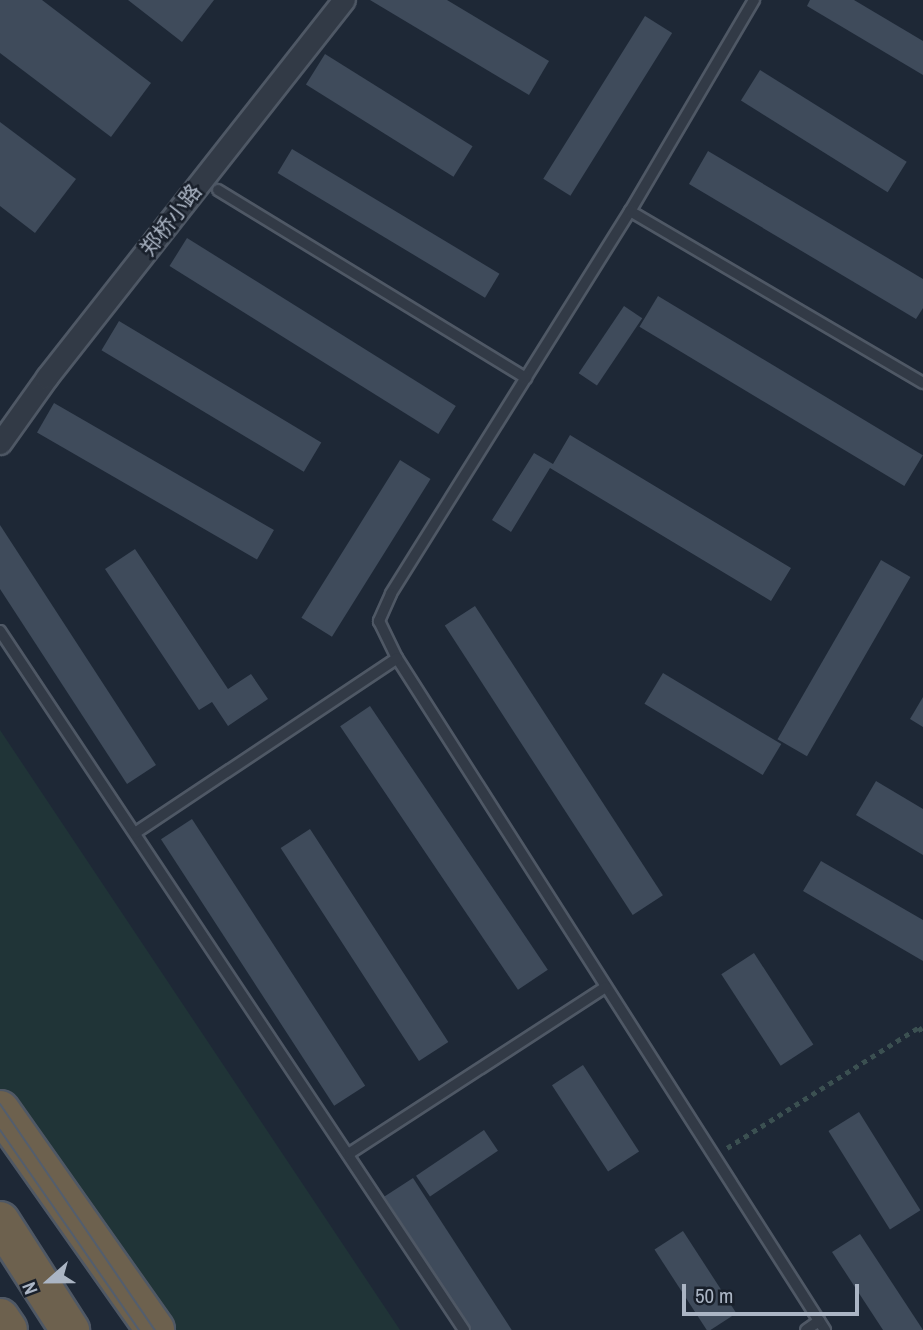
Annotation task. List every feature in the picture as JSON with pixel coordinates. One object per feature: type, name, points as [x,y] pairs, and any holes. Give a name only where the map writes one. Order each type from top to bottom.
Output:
[{"type":"highway","points":[[0,1110],[155,1330]]},
{"type":"highway","points":[[0,1221],[70,1330]]},
{"type":"highway","points":[[0,1318],[8,1330]]},
{"type":"street","name":"郑桥小路","points":[[0,443],[47,377],[344,0]]},
{"type":"lane","points":[[754,0],[630,211],[391,594],[379,621],[397,658],[822,1326],[806,1330]]},
{"type":"lane","points":[[218,190],[526,379]]},
{"type":"lane","points":[[630,211],[923,383]]},
{"type":"lane","points":[[0,631],[350,1153],[464,1330]]},
{"type":"lane","points":[[135,833],[397,658]]},
{"type":"lane","points":[[350,1153],[606,987]]},
{"type":"path","points":[[715,1156],[919,1027],[923,1032]]},
{"type":"green space","points":[[0,730],[400,1330],[152,1330],[0,1092]]},
{"type":"building","points":[[0,0],[42,0],[151,83],[111,137],[0,53]]},
{"type":"building","points":[[128,0],[214,0],[182,42]]},
{"type":"building","points":[[370,0],[447,0],[549,61],[529,95]]},
{"type":"building","points":[[810,0],[854,0],[923,41],[923,75],[807,6]]},
{"type":"building","points":[[645,16],[672,33],[570,196],[543,179]]},
{"type":"building","points":[[325,54],[473,146],[453,177],[306,85]]},
{"type":"building","points":[[760,70],[907,162],[888,192],[741,101]]},
{"type":"building","points":[[0,122],[76,179],[35,233],[0,206]]},
{"type":"building","points":[[292,149],[499,274],[485,298],[278,173]]},
{"type":"building","points":[[708,151],[923,279],[923,308],[916,319],[689,184]]},
{"type":"building","points":[[187,238],[456,406],[438,434],[170,266]]},
{"type":"building","points":[[658,296],[923,455],[904,486],[639,327]]},
{"type":"building","points":[[624,306],[642,318],[597,385],[579,373]]},
{"type":"building","points":[[119,321],[321,443],[304,472],[101,350]]},
{"type":"building","points":[[54,403],[274,530],[257,559],[37,432]]},
{"type":"building","points":[[570,435],[791,568],[771,601],[550,468],[511,532],[492,520],[534,453],[553,464]]},
{"type":"building","points":[[400,460],[431,479],[332,637],[301,618]]},
{"type":"building","points":[[0,525],[156,765],[127,784],[0,589]]},
{"type":"building","points":[[135,549],[228,689],[251,674],[268,699],[228,726],[212,702],[199,710],[105,569]]},
{"type":"building","points":[[881,560],[910,577],[807,756],[778,739]]},
{"type":"building","points":[[475,606],[663,895],[633,915],[445,626]]},
{"type":"building","points":[[663,673],[781,744],[763,775],[644,704]]},
{"type":"building","points":[[923,697],[923,727],[910,719]]},
{"type":"building","points":[[370,706],[548,970],[518,990],[340,726]]},
{"type":"building","points":[[876,781],[923,809],[923,855],[856,815]]},
{"type":"building","points":[[192,819],[365,1086],[334,1106],[161,839]]},
{"type":"building","points":[[310,829],[448,1042],[419,1061],[281,848]]},
{"type":"building","points":[[821,861],[923,920],[923,961],[803,891]]},
{"type":"building","points":[[754,953],[813,1044],[781,1066],[721,974]]},
{"type":"building","points":[[583,1065],[639,1151],[608,1172],[552,1085]]},
{"type":"building","points":[[859,1112],[920,1210],[890,1229],[828,1131]]},
{"type":"building","points":[[484,1130],[498,1151],[430,1197],[416,1176]]},
{"type":"building","points":[[413,1178],[512,1330],[471,1330],[384,1197]]},
{"type":"building","points":[[683,1231],[736,1313],[707,1330],[654,1250]]},
{"type":"building","points":[[860,1234],[923,1330],[883,1330],[832,1252]]},
{"type":"tram line","points":[[0,1104],[155,1330]]},
{"type":"tram line","points":[[0,1130],[139,1330]]}]
